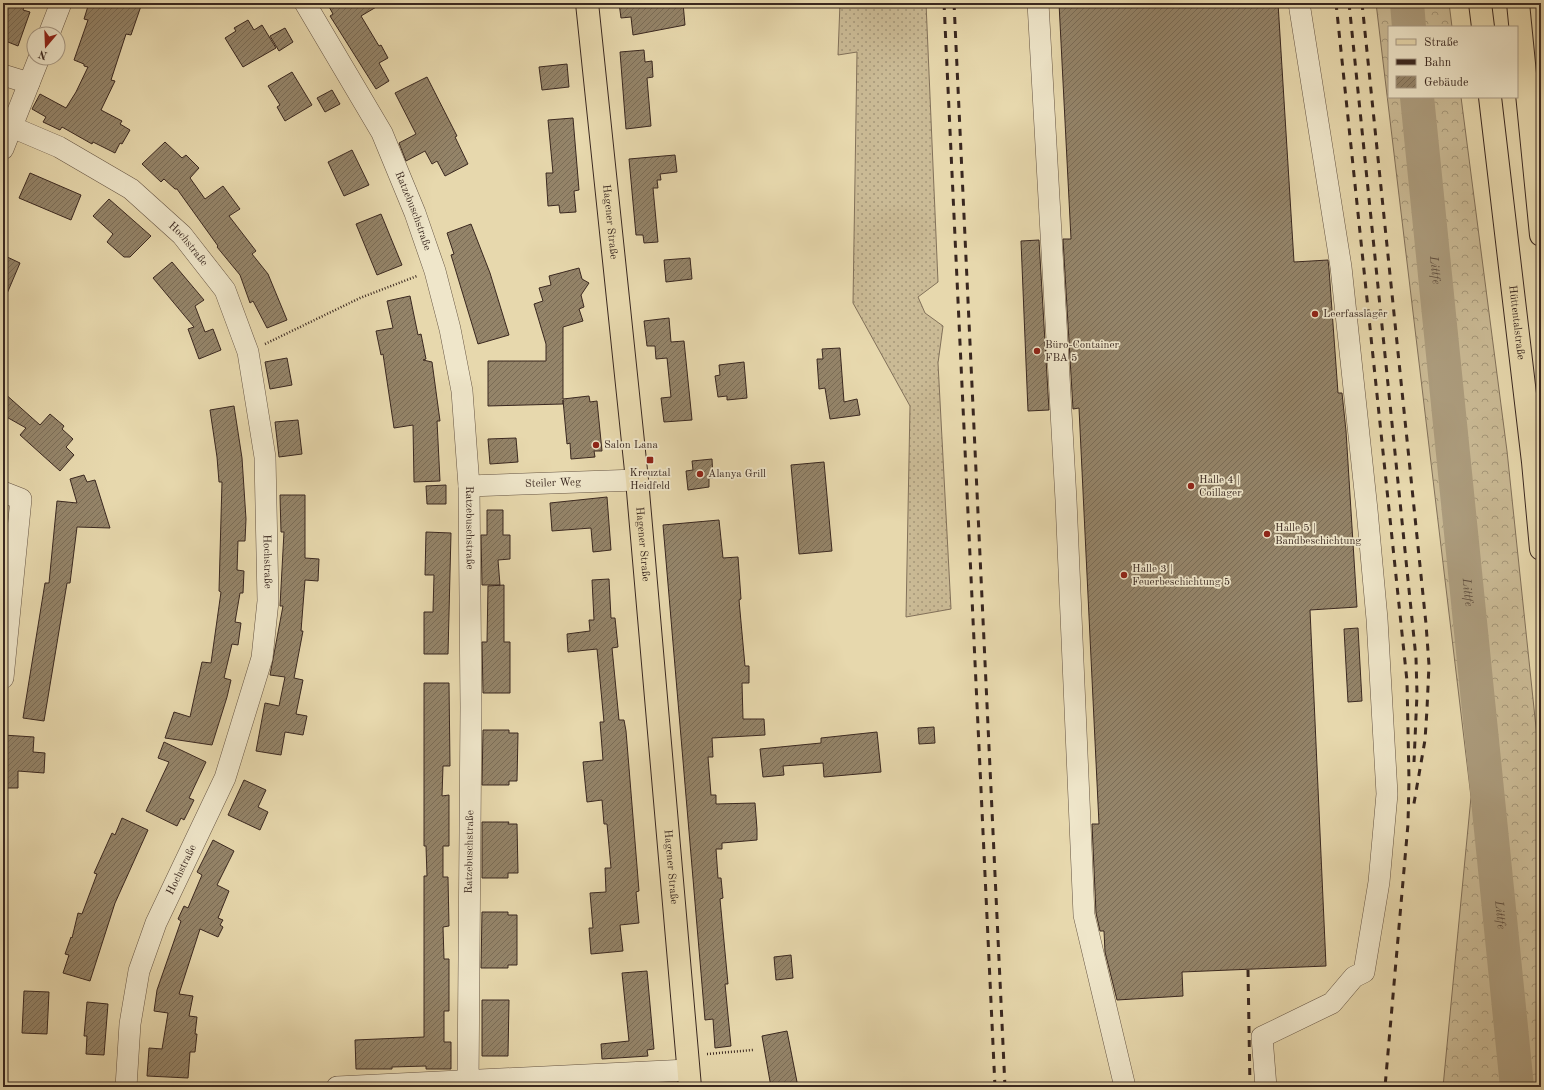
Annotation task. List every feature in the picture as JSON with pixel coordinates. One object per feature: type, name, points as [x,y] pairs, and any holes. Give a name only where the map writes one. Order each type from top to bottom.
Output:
[{"type":"main road","name":"Hagener Straße","points":[[587,3],[637,480],[688,1071]]},
{"type":"main road","points":[[1480,3],[1483,26]]},
{"type":"main road","points":[[1518,3],[1541,235]]},
{"type":"main road","name":"Hüttentalstraße","points":[[1490,98],[1533,462],[1541,549]]},
{"type":"street","points":[[52,26],[61,3]]},
{"type":"street","name":"Ratzebuschstraße","points":[[305,3],[382,133],[415,212],[435,271],[450,329],[462,391],[469,486],[471,707],[468,1084]]},
{"type":"street","points":[[1038,3],[1066,500],[1084,915],[1126,1087]]},
{"type":"street","points":[[1266,1087],[1262,1037],[1332,1003],[1354,977],[1364,972],[1379,882],[1387,794],[1377,619],[1368,518],[1341,267],[1298,3]]},
{"type":"street","points":[[3,149],[36,66]]},
{"type":"street","points":[[3,75],[29,82]]},
{"type":"street","name":"Hochstraße","points":[[12,127],[59,147],[131,189],[182,235],[225,290],[248,352],[265,457],[268,601],[262,658],[225,778],[156,923],[139,971],[130,1024],[126,1087]]},
{"type":"street","name":"Steiler Weg","points":[[469,486],[637,480]]},
{"type":"street","points":[[3,492],[21,499],[3,678]]},
{"type":"street","points":[[337,1087],[468,1084],[688,1071]]},
{"type":"path","points":[[248,352],[360,298],[417,276]]},
{"type":"path","points":[[688,1071],[753,1050]]},
{"type":"green space","points":[[840,3],[926,3],[938,282],[918,297],[925,313],[943,326],[938,363],[951,609],[906,617],[910,406],[853,303],[857,52],[838,55]]},
{"type":"green space","points":[[1376,3],[1449,3],[1452,26],[1388,26],[1388,98],[1461,98],[1507,451],[1541,775],[1541,1087],[1443,1087],[1471,797]]},
{"type":"green space","points":[[1537,3],[1541,3],[1541,43]]},
{"type":"building","points":[[3,3],[25,3],[23,10],[30,12],[18,46],[3,40]]},
{"type":"building","points":[[89,3],[142,3],[131,35],[126,34],[111,80],[115,81],[101,110],[122,121],[120,124],[130,130],[122,144],[120,143],[115,153],[93,142],[92,144],[62,127],[60,130],[43,122],[46,117],[32,109],[40,94],[66,108],[76,92],[88,67],[74,60],[88,20],[84,19]]},
{"type":"building","points":[[327,3],[383,3],[361,16],[388,58],[379,63],[389,81],[376,89],[330,16],[333,14]]},
{"type":"building","points":[[619,3],[683,3],[685,25],[633,35],[631,17],[621,18]]},
{"type":"building","points":[[1059,3],[1278,3],[1294,262],[1328,260],[1338,393],[1342,393],[1346,431],[1357,607],[1310,610],[1326,966],[1182,972],[1183,996],[1117,1000],[1105,952],[1104,931],[1100,931],[1096,913],[1092,824],[1099,824],[1079,408],[1073,409],[1063,239],[1071,239]]},
{"type":"building","points":[[248,20],[254,30],[262,25],[276,48],[243,67],[225,38],[236,31],[234,28]]},
{"type":"building","points":[[285,28],[293,42],[279,51],[270,36]]},
{"type":"building","points":[[644,50],[645,62],[652,61],[653,77],[647,78],[651,126],[626,129],[620,52]]},
{"type":"building","points":[[567,64],[569,87],[542,90],[539,67]]},
{"type":"building","points":[[292,72],[312,105],[285,121],[277,107],[280,105],[268,86]]},
{"type":"building","points":[[427,77],[457,136],[455,137],[468,164],[445,176],[437,161],[432,164],[425,151],[406,161],[399,143],[416,134],[395,93]]},
{"type":"building","points":[[332,90],[340,104],[325,112],[317,98]]},
{"type":"building","points":[[573,118],[579,190],[574,191],[576,212],[560,213],[559,205],[548,206],[546,173],[553,173],[548,120]]},
{"type":"building","points":[[165,142],[182,158],[186,155],[199,168],[190,178],[205,199],[223,186],[240,209],[229,216],[256,251],[252,254],[268,274],[287,320],[267,328],[253,301],[250,303],[240,275],[217,247],[218,246],[177,189],[175,189],[164,179],[161,182],[142,164]]},
{"type":"building","points":[[352,150],[369,185],[344,196],[328,162]]},
{"type":"building","points":[[675,155],[677,172],[660,174],[661,180],[657,180],[658,188],[653,188],[658,242],[644,243],[643,235],[636,235],[629,159]]},
{"type":"building","points":[[30,173],[81,195],[71,220],[19,198]]},
{"type":"building","points":[[109,199],[151,236],[130,257],[124,257],[107,242],[113,234],[93,216]]},
{"type":"building","points":[[381,214],[402,265],[377,275],[356,224]]},
{"type":"building","points":[[471,224],[490,273],[509,335],[478,344],[451,255],[454,254],[447,233]]},
{"type":"building","name":"Büro-Container FBA 5","points":[[1039,240],[1049,410],[1028,411],[1021,241]]},
{"type":"building","points":[[3,255],[20,263],[3,303]]},
{"type":"building","points":[[690,258],[692,279],[666,282],[664,260]]},
{"type":"building","points":[[172,262],[204,300],[195,306],[205,332],[213,329],[221,350],[199,359],[188,329],[194,327],[153,278]]},
{"type":"building","points":[[579,268],[582,279],[589,283],[581,295],[584,307],[579,309],[583,321],[563,327],[563,399],[589,396],[590,402],[597,401],[602,451],[594,451],[595,457],[571,459],[570,443],[567,444],[563,400],[563,404],[488,406],[488,361],[546,361],[546,344],[534,304],[543,301],[539,288],[551,285],[549,276]]},
{"type":"building","points":[[410,296],[418,335],[421,334],[426,359],[423,360],[432,362],[440,421],[437,421],[440,481],[414,482],[413,425],[394,428],[383,354],[381,355],[376,331],[393,328],[387,301]]},
{"type":"building","points":[[669,318],[671,342],[684,341],[692,420],[664,422],[661,398],[671,397],[667,358],[656,359],[655,346],[647,346],[644,321]]},
{"type":"building","points":[[840,348],[844,402],[857,399],[860,415],[830,419],[825,388],[819,389],[817,359],[823,359],[822,349]]},
{"type":"building","points":[[287,358],[292,385],[270,389],[265,362]]},
{"type":"building","points":[[744,362],[747,398],[727,400],[727,396],[718,397],[715,376],[720,375],[719,365]]},
{"type":"building","points":[[3,392],[40,425],[50,414],[64,426],[62,429],[73,439],[66,447],[74,455],[60,471],[20,435],[26,428],[3,415]]},
{"type":"building","points":[[234,406],[242,458],[246,519],[245,541],[238,541],[237,570],[244,571],[243,593],[240,593],[235,622],[241,623],[238,645],[232,644],[224,678],[231,680],[212,745],[165,738],[174,712],[190,717],[202,662],[211,663],[221,592],[219,591],[222,482],[219,482],[210,410]]},
{"type":"building","points":[[298,420],[302,454],[279,457],[275,422]]},
{"type":"building","points":[[516,438],[518,462],[490,464],[488,439]]},
{"type":"building","name":"Alanya Grill","points":[[712,459],[713,478],[709,478],[709,487],[688,490],[686,471],[693,470],[692,461]]},
{"type":"building","points":[[824,462],[832,551],[799,554],[791,465]]},
{"type":"building","points":[[84,475],[87,482],[95,480],[110,528],[77,527],[70,583],[67,583],[44,721],[23,718],[45,583],[49,583],[57,501],[77,503],[70,479]]},
{"type":"building","points":[[446,485],[446,504],[427,504],[426,486]]},
{"type":"building","points":[[280,495],[305,495],[305,558],[319,559],[318,581],[305,580],[301,631],[303,631],[294,678],[303,680],[296,714],[307,716],[303,735],[285,732],[281,755],[256,751],[265,703],[279,706],[285,677],[270,675],[283,606],[280,606],[284,532],[281,532]]},
{"type":"building","points":[[607,497],[611,550],[593,552],[591,528],[552,531],[550,503]]},
{"type":"building","points":[[487,510],[503,510],[503,535],[510,535],[510,559],[498,560],[500,585],[482,585],[481,535],[487,535]]},
{"type":"building","points":[[719,520],[723,558],[738,557],[741,599],[739,600],[745,666],[749,666],[749,683],[742,683],[743,719],[764,719],[765,735],[712,738],[713,757],[708,757],[711,795],[716,795],[716,804],[755,803],[757,829],[757,840],[722,843],[722,849],[716,849],[718,878],[721,878],[723,898],[720,899],[728,984],[725,984],[731,1046],[715,1048],[713,1019],[705,1020],[663,525]]},
{"type":"building","points":[[426,532],[451,533],[448,654],[424,654],[424,612],[433,612],[434,575],[425,575]]},
{"type":"building","points":[[609,579],[611,618],[615,618],[618,647],[612,648],[619,720],[624,720],[626,731],[639,891],[636,892],[639,923],[620,925],[623,951],[591,954],[589,928],[593,928],[590,893],[606,892],[605,868],[611,868],[607,824],[604,824],[602,800],[587,802],[583,762],[603,760],[600,722],[604,722],[597,649],[568,652],[567,634],[590,631],[589,620],[594,620],[592,580]]},
{"type":"building","points":[[504,585],[504,642],[510,642],[510,693],[483,693],[482,642],[487,642],[488,586]]},
{"type":"building","points":[[1358,628],[1362,701],[1348,702],[1344,629]]},
{"type":"building","points":[[424,683],[449,683],[450,766],[443,766],[442,796],[449,795],[449,846],[443,846],[443,877],[448,877],[449,926],[443,927],[444,959],[449,959],[449,1011],[444,1011],[444,1042],[451,1042],[451,1069],[426,1069],[426,1066],[392,1067],[392,1069],[356,1069],[355,1040],[424,1037],[424,876],[427,876],[426,846],[424,846]]},
{"type":"building","points":[[934,727],[935,743],[919,744],[918,728]]},
{"type":"building","points":[[483,730],[509,730],[509,733],[518,733],[517,781],[509,781],[509,785],[482,785]]},
{"type":"building","points":[[877,732],[881,772],[824,777],[823,763],[783,766],[784,775],[763,777],[760,749],[821,743],[821,738]]},
{"type":"building","points":[[3,735],[34,737],[33,752],[45,753],[44,773],[18,771],[18,788],[3,788]]},
{"type":"building","points":[[164,742],[206,762],[189,798],[194,800],[184,820],[181,818],[177,826],[146,811],[169,762],[158,758]]},
{"type":"building","points":[[244,780],[266,790],[258,807],[268,812],[260,830],[228,815]]},
{"type":"building","points":[[122,818],[148,830],[115,903],[90,981],[63,973],[69,955],[65,954],[71,937],[72,938],[78,913],[82,914],[97,874],[94,873],[112,833],[115,835]]},
{"type":"building","points":[[482,822],[509,822],[508,824],[517,824],[518,873],[508,873],[508,878],[482,878]]},
{"type":"building","points":[[213,840],[234,851],[217,885],[229,891],[218,918],[223,920],[220,925],[223,927],[218,937],[200,929],[179,994],[193,996],[189,1016],[197,1017],[195,1052],[190,1052],[188,1078],[147,1076],[149,1048],[162,1049],[168,1013],[154,1011],[157,990],[181,921],[178,919],[184,906],[188,908],[202,875],[197,872]]},
{"type":"building","points":[[482,912],[508,912],[508,915],[517,915],[517,965],[508,965],[508,968],[481,968]]},
{"type":"building","points":[[791,955],[793,978],[776,980],[774,957]]},
{"type":"building","points":[[647,971],[654,1049],[647,1050],[648,1056],[602,1059],[601,1044],[629,1041],[622,973]]},
{"type":"building","points":[[24,991],[49,992],[47,1034],[22,1033]]},
{"type":"building","points":[[482,1000],[509,1000],[508,1056],[482,1056]]},
{"type":"building","points":[[87,1002],[108,1004],[104,1055],[86,1054],[87,1036],[84,1036]]},
{"type":"building","points":[[787,1031],[798,1087],[771,1087],[762,1036]]},
{"type":"waterway","name":"Littfe","points":[[1407,3],[1409,26]]},
{"type":"waterway","name":"Littfe","points":[[1417,98],[1517,1087]]},
{"type":"railway","points":[[944,3],[995,1087]]},
{"type":"railway","points":[[954,3],[1005,1087]]},
{"type":"railway","points":[[1336,3],[1407,681],[1409,780],[1408,824],[1385,1087]]},
{"type":"railway","points":[[1349,3],[1416,658],[1417,694],[1414,762]]},
{"type":"railway","points":[[1362,3],[1429,665],[1425,740],[1413,809]]},
{"type":"railway","points":[[1248,970],[1250,1087]]},
{"type":"place","name":"Leerfasslager","points":[[1315,314]]},
{"type":"place","name":"Büro-Container FBA 5","points":[[1037,351]]},
{"type":"place","name":"Salon Lana","points":[[596,445]]},
{"type":"place","name":"Kreuztal Heidfeld","points":[[650,460]]},
{"type":"place","name":"Alanya Grill","points":[[700,474]]},
{"type":"place","name":"Halle 4 | Coillager","points":[[1191,486]]},
{"type":"place","name":"Halle 5 | Bandbeschichtung","points":[[1267,534]]},
{"type":"place","name":"Halle 3 | Feuerbeschichtung 5","points":[[1124,575]]}]
